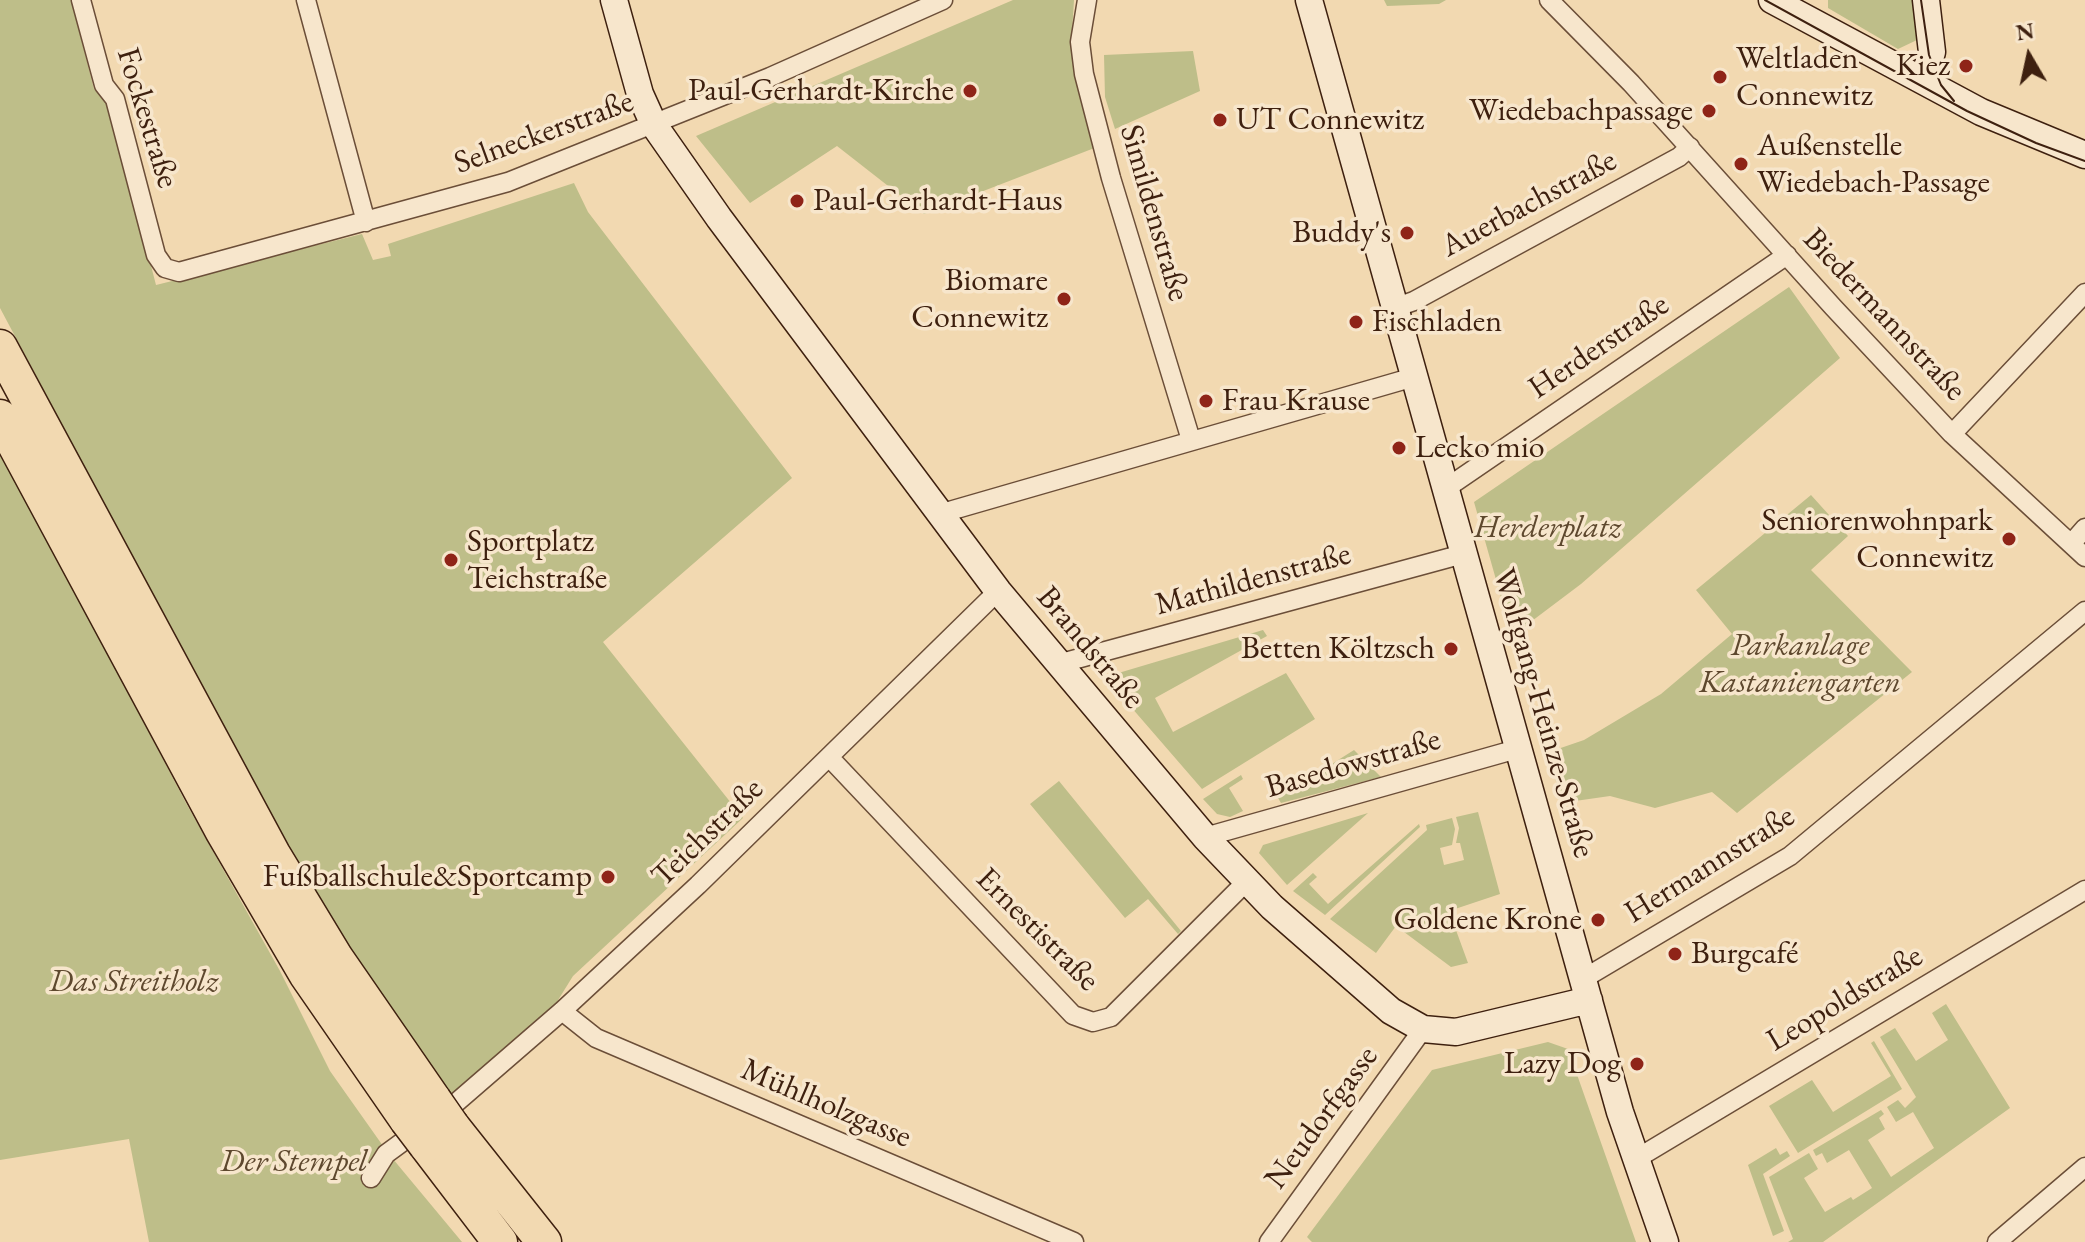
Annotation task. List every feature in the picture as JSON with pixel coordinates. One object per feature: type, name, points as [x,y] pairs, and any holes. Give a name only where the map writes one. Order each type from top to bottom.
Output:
[{"type":"highway","points":[[0,347],[273,854],[336,958],[428,1124],[500,1242]]},
{"type":"highway","points":[[0,417],[223,832],[306,974],[428,1124],[544,1242]]},
{"type":"main road","name":"Brandstraße","points":[[614,0],[640,94],[654,125],[727,229],[998,591],[1205,837],[1272,907],[1391,1011],[1423,1029],[1456,1032],[1586,989]]},
{"type":"main road","points":[[1923,80],[1932,52],[1926,0]]},
{"type":"main road","points":[[1782,2],[1981,112],[2085,155]]},
{"type":"main road","name":"Wolfgang-Heinze-Straße","points":[[1311,5],[1620,1112],[1665,1242]]},
{"type":"street","name":"Fockestraße","points":[[81,0],[104,85],[115,99],[156,255]]},
{"type":"street","points":[[306,0],[366,222]]},
{"type":"street","name":"Selneckerstraße","points":[[156,255],[165,268],[179,272],[508,182],[654,125],[943,0]]},
{"type":"street","name":"Simildenstraße","points":[[1087,0],[1080,42],[1084,74],[1111,178],[1191,440]]},
{"type":"street","name":"Biedermannstraße","points":[[1549,0],[1690,147],[1952,434],[2078,550]]},
{"type":"street","name":"Auerbachstraße","points":[[1394,308],[1414,301],[1679,157],[1690,147]]},
{"type":"street","name":"Herderstraße","points":[[1445,489],[1787,255]]},
{"type":"street","points":[[1952,434],[2085,293]]},
{"type":"street","points":[[939,514],[1414,377]]},
{"type":"street","points":[[2078,550],[2085,528]]},
{"type":"street","name":"Mathildenstraße","points":[[1058,664],[1463,554]]},
{"type":"street","name":"Teichstraße","points":[[371,1178],[386,1154],[428,1124],[562,1011],[698,885],[998,591]]},
{"type":"street","name":"Hermannstraße","points":[[1586,989],[1790,856],[2085,611]]},
{"type":"street","name":"Basedowstraße","points":[[1205,837],[1517,749]]},
{"type":"street","name":"Ernestistraße","points":[[829,757],[1073,1015],[1093,1022],[1111,1017],[1247,881]]},
{"type":"street","name":"Leopoldstraße","points":[[1636,1159],[2085,890]]},
{"type":"street","name":"Mühlholzgasse","points":[[562,1011],[596,1038],[1074,1242]]},
{"type":"street","name":"Neudorfgasse","points":[[1269,1242],[1423,1029]]},
{"type":"street","points":[[1997,1242],[2085,1167]]},
{"type":"green space","name":"Sportplatz Teichstraße","points":[[0,0],[71,0],[94,89],[110,107],[156,285],[362,234],[373,260],[391,256],[388,244],[574,183],[588,212],[792,478],[603,642],[743,818],[573,976],[555,1005],[450,1096],[332,923],[282,838],[0,308]]},
{"type":"green space","points":[[1013,0],[1074,0],[1072,33],[1075,63],[1097,147],[924,214],[837,146],[750,203],[696,136]]},
{"type":"green space","points":[[1384,0],[1446,0],[1439,4],[1387,6]]},
{"type":"green space","points":[[1828,0],[1914,0],[1917,40],[1898,49],[1828,8]]},
{"type":"green space","points":[[1193,51],[1200,91],[1115,129],[1105,97],[1104,55]]},
{"type":"green space","name":"Herderplatz","points":[[1789,287],[1840,358],[1581,584],[1512,636],[1474,502]]},
{"type":"green space","name":"Das Streitholz","points":[[0,448],[186,803],[280,971],[330,1071],[388,1153],[462,1242],[149,1242],[129,1139],[0,1160]]},
{"type":"green space","name":"Parkanlage Kastaniengarten","points":[[1811,495],[1848,536],[1811,570],[1912,672],[1737,813],[1712,792],[1655,808],[1610,796],[1561,803],[1549,752],[1584,740],[1661,694],[1732,634],[1696,590]]},
{"type":"green space","points":[[1263,630],[1267,636],[1155,698],[1173,732],[1286,673],[1315,719],[1202,789],[1105,677]]},
{"type":"green space","points":[[1354,750],[1381,777],[1281,803],[1278,798]]},
{"type":"green space","points":[[1241,775],[1243,779],[1229,788],[1243,811],[1230,817],[1217,814],[1203,799]]},
{"type":"green space","points":[[1059,781],[1181,931],[1178,934],[1148,899],[1125,918],[1030,804]]},
{"type":"green space","points":[[1478,812],[1500,894],[1449,911],[1468,963],[1451,967],[1396,926],[1376,953],[1330,919],[1427,830],[1426,825],[1452,818],[1455,829],[1452,845],[1440,848],[1444,865],[1464,860],[1460,843],[1456,843],[1459,828],[1456,817]]},
{"type":"green space","points":[[1368,813],[1287,885],[1259,853],[1263,845]]},
{"type":"green space","points":[[1419,824],[1420,827],[1325,915],[1293,891],[1313,873],[1317,877],[1309,884],[1328,904]]},
{"type":"green space","points":[[1946,1004],[2010,1108],[1823,1242],[1788,1242],[1793,1239],[1769,1177],[1809,1153],[1818,1169],[1804,1178],[1825,1212],[1851,1197],[1853,1200],[1872,1188],[1849,1150],[1827,1163],[1822,1153],[1816,1156],[1813,1150],[1881,1110],[1884,1114],[1879,1118],[1885,1129],[1868,1140],[1891,1177],[1934,1148],[1913,1112],[1896,1122],[1887,1107],[1898,1100],[1905,1108],[1916,1097],[1880,1037],[1895,1028],[1916,1061],[1948,1040],[1932,1013]]},
{"type":"green space","points":[[1874,1041],[1902,1089],[1798,1153],[1769,1106],[1812,1080],[1833,1112],[1891,1076],[1871,1043]]},
{"type":"green space","points":[[1548,1042],[1568,1049],[1636,1242],[1312,1242],[1307,1237],[1432,1070]]},
{"type":"green space","points":[[1776,1148],[1780,1155],[1787,1151],[1790,1156],[1763,1174],[1784,1231],[1773,1236],[1748,1165]]},
{"type":"tram line","points":[[1765,0],[1967,111],[2036,143],[2085,161]]},
{"type":"tram line","points":[[1921,0],[1929,55],[1941,85],[1954,101]]},
{"type":"place","name":"Kiez","points":[[1966,66]]},
{"type":"place","name":"Weltladen Connewitz","points":[[1720,77]]},
{"type":"place","name":"Paul-Gerhardt-Kirche","points":[[970,91]]},
{"type":"place","name":"Wiedebachpassage","points":[[1709,111]]},
{"type":"place","name":"UT Connewitz","points":[[1220,120]]},
{"type":"place","name":"Außenstelle Wiedebach-Passage","points":[[1741,164]]},
{"type":"place","name":"Paul-Gerhardt-Haus","points":[[797,201]]},
{"type":"place","name":"Buddy's","points":[[1407,233]]},
{"type":"place","name":"Biomare Connewitz","points":[[1064,299]]},
{"type":"place","name":"Fischladen","points":[[1356,322]]},
{"type":"place","name":"Frau Krause","points":[[1206,401]]},
{"type":"place","name":"Lecko mio","points":[[1399,448]]},
{"type":"place","name":"Seniorenwohnpark Connewitz","points":[[2009,539]]},
{"type":"place","name":"Sportplatz Teichstraße","points":[[451,560]]},
{"type":"place","name":"Betten Költzsch","points":[[1451,649]]},
{"type":"place","name":"Fußballschule&Sportcamp","points":[[608,877]]},
{"type":"place","name":"Goldene Krone","points":[[1598,920]]},
{"type":"place","name":"Burgcafé","points":[[1675,954]]},
{"type":"place","name":"Lazy Dog","points":[[1637,1064]]},
{"type":"park label","name":"Der Stempel","points":[[294,1162]]}]
